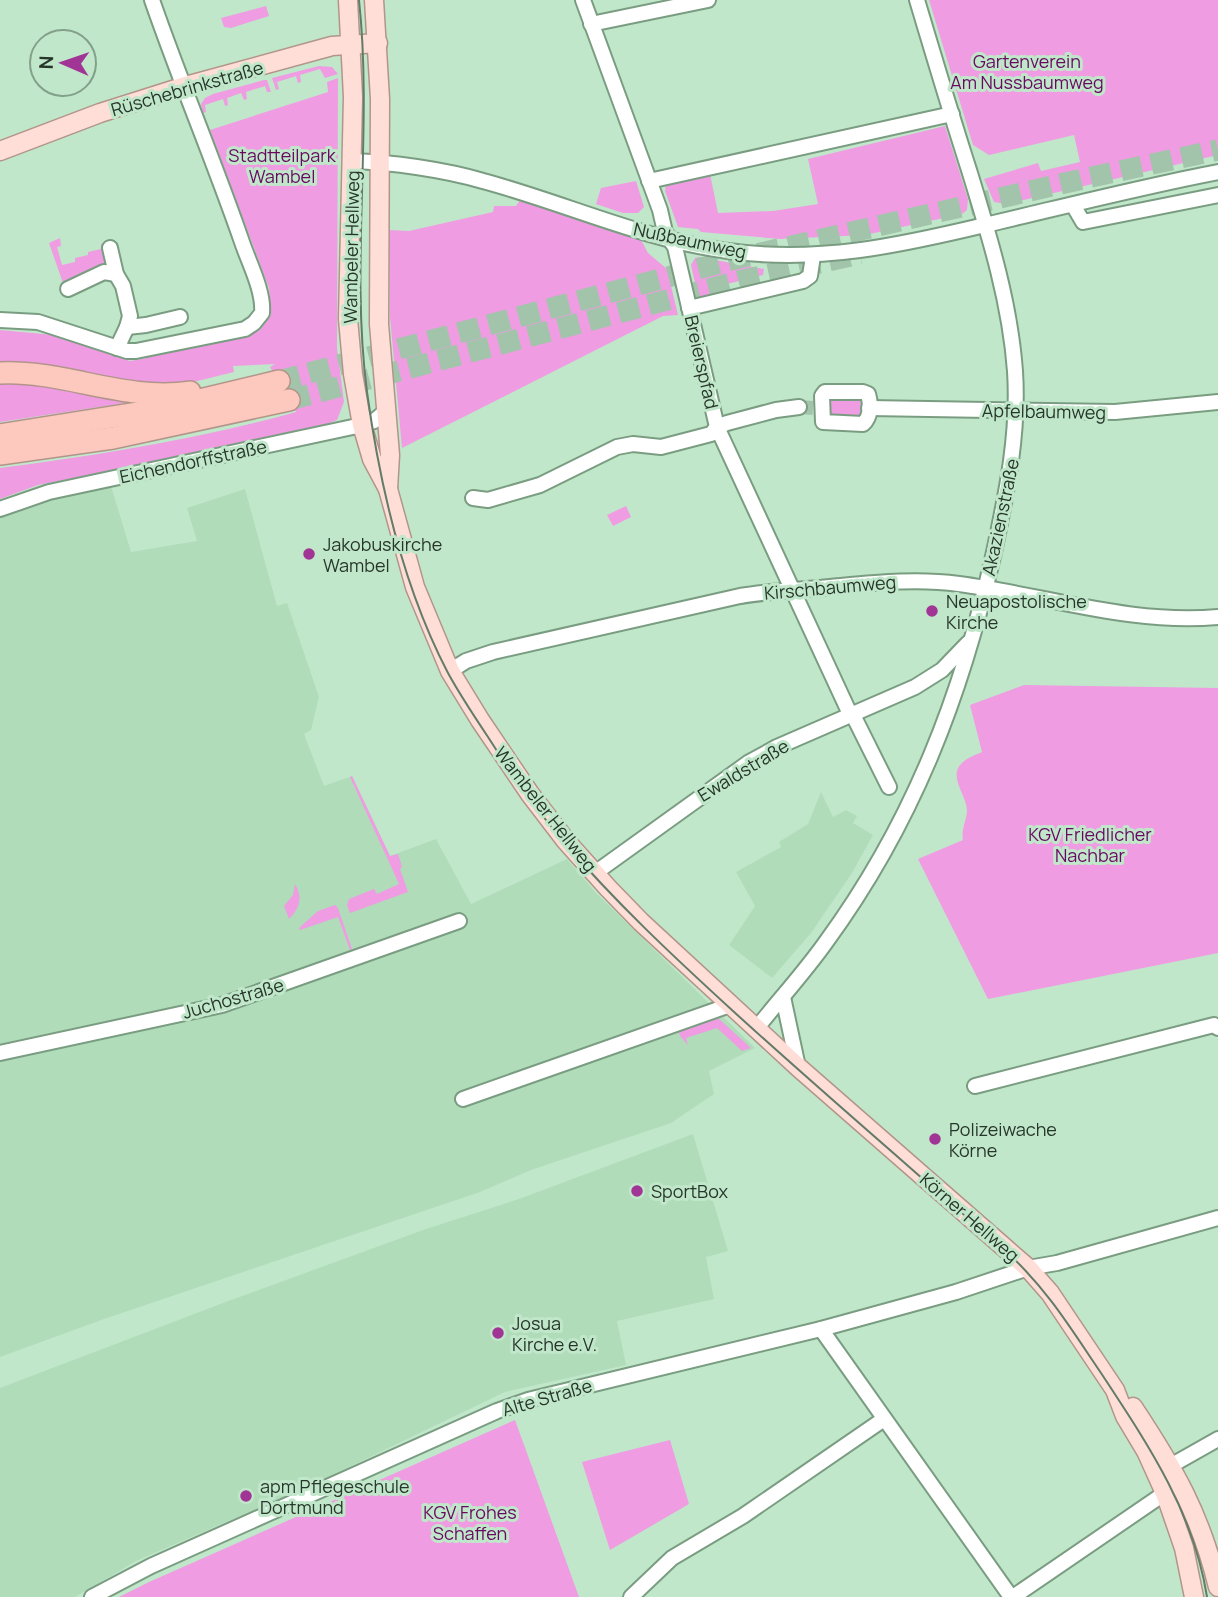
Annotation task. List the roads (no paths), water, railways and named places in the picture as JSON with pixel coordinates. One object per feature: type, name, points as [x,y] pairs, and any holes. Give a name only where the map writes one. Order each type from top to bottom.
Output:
[{"type":"highway","points":[[0,373],[22,372],[146,394],[185,393],[254,382],[284,391]]},
{"type":"highway","points":[[0,435],[284,391]]},
{"type":"highway","points":[[0,454],[154,430],[284,391]]},
{"type":"highway","points":[[0,465],[45,449]]},
{"type":"main road","name":"Wambeler Hellweg","points":[[348,0],[352,43],[348,319],[353,374],[362,425],[372,459],[388,489],[415,587],[450,671],[530,794],[594,873],[641,922],[798,1067]]},
{"type":"main road","name":"Wambeler Hellweg","points":[[374,0],[378,43],[380,162],[378,292],[390,455],[388,489]]},
{"type":"main road","name":"Rüschebrinkstraße","points":[[0,150],[100,113],[183,87],[332,46],[378,43]]},
{"type":"main road","name":"Körner Hellweg","points":[[798,1067],[1028,1268],[1050,1293],[1115,1390],[1125,1416],[1146,1451],[1165,1493],[1184,1548],[1194,1597]]},
{"type":"main road","name":"Körner Hellweg","points":[[1115,1390],[1133,1406],[1172,1465],[1202,1529],[1218,1587]]},
{"type":"street","points":[[0,320],[38,322],[127,351],[145,351],[245,328],[259,319],[262,313],[263,306],[228,203],[152,0]]},
{"type":"street","name":"Breierspfad","points":[[583,0],[665,232],[675,247],[717,427],[849,709],[889,788]]},
{"type":"street","points":[[591,24],[708,0]]},
{"type":"street","name":"Akazienstraße","points":[[756,1029],[826,942],[865,885],[920,781],[959,686],[986,588],[1010,476],[1016,410],[1010,331],[985,225],[917,0]]},
{"type":"street","points":[[649,181],[952,114]]},
{"type":"street","name":"Nußbaumweg","points":[[352,161],[380,162],[481,180],[671,239],[738,252],[813,256],[877,250],[1218,172]]},
{"type":"street","points":[[1073,205],[1083,222],[1218,195]]},
{"type":"street","points":[[110,248],[130,316],[117,348]]},
{"type":"street","points":[[689,308],[803,281],[810,276],[813,256]]},
{"type":"street","points":[[68,289],[104,272],[116,274]]},
{"type":"street","points":[[127,327],[149,325],[180,317]]},
{"type":"street","points":[[472,498],[488,500],[540,485],[617,447],[633,444],[661,447],[711,434],[717,427],[776,410],[811,407],[830,391],[863,392],[870,400],[869,416],[863,424],[829,424],[823,422],[811,407]]},
{"type":"street","name":"Apfelbaumweg","points":[[869,408],[1115,412],[1218,402]]},
{"type":"street","name":"Eichendorffstraße","points":[[0,509],[49,492],[362,425],[374,421],[385,412]]},
{"type":"street","name":"Kirschbaumweg","points":[[450,671],[466,661],[545,639],[740,596],[916,580],[986,588],[1132,615],[1218,617]]},
{"type":"street","name":"Ewaldstraße","points":[[594,873],[748,763],[849,709],[915,687],[942,670],[973,636]]},
{"type":"street","points":[[942,670],[953,675],[959,686]]},
{"type":"street","name":"Juchostraße","points":[[0,1052],[222,1005],[459,921]]},
{"type":"street","points":[[783,997],[798,1067]]},
{"type":"street","points":[[463,1099],[730,1005]]},
{"type":"street","points":[[975,1086],[1214,1025],[1218,1028]]},
{"type":"street","name":"Alte Straße","points":[[92,1597],[151,1566],[497,1411],[566,1390],[821,1329],[956,1292],[1028,1268],[1057,1263],[1218,1219]]},
{"type":"street","points":[[821,1329],[1012,1597],[1165,1493]]},
{"type":"street","points":[[631,1597],[672,1558],[743,1516],[884,1419]]},
{"type":"street","points":[[1172,1465],[1218,1438]]},
{"type":"tunnel","points":[[279,381],[739,258],[1218,150]]},
{"type":"tunnel","points":[[289,400],[743,280],[860,254]]},
{"type":"tunnel","points":[[799,407],[814,408]]},
{"type":"tram line","points":[[359,0],[364,98],[361,294],[367,392],[386,500],[406,571],[418,606],[448,673],[533,803],[583,864],[624,907],[733,1011],[1010,1255],[1036,1283],[1059,1311],[1101,1373],[1166,1479],[1191,1536],[1207,1597]]},
{"type":"place","name":"Jakobuskirche Wambel","points":[[309,554]]},
{"type":"place","name":"Neuapostolische Kirche","points":[[932,611]]},
{"type":"place","name":"Polizeiwache Körne","points":[[935,1139]]},
{"type":"place","name":"SportBox","points":[[637,1191]]},
{"type":"place","name":"Josua Kirche e.V.","points":[[498,1333]]},
{"type":"place","name":"apm Pflegeschule Dortmund","points":[[246,1496]]},
{"type":"park label","name":"Gartenverein Am Nussbaumweg","points":[[1027,71]]},
{"type":"park label","name":"Stadtteilpark Wambel","points":[[282,165]]},
{"type":"park label","name":"KGV Friedlicher Nachbar","points":[[1090,844]]},
{"type":"park label","name":"KGV Frohes Schaffen","points":[[470,1522]]}]
